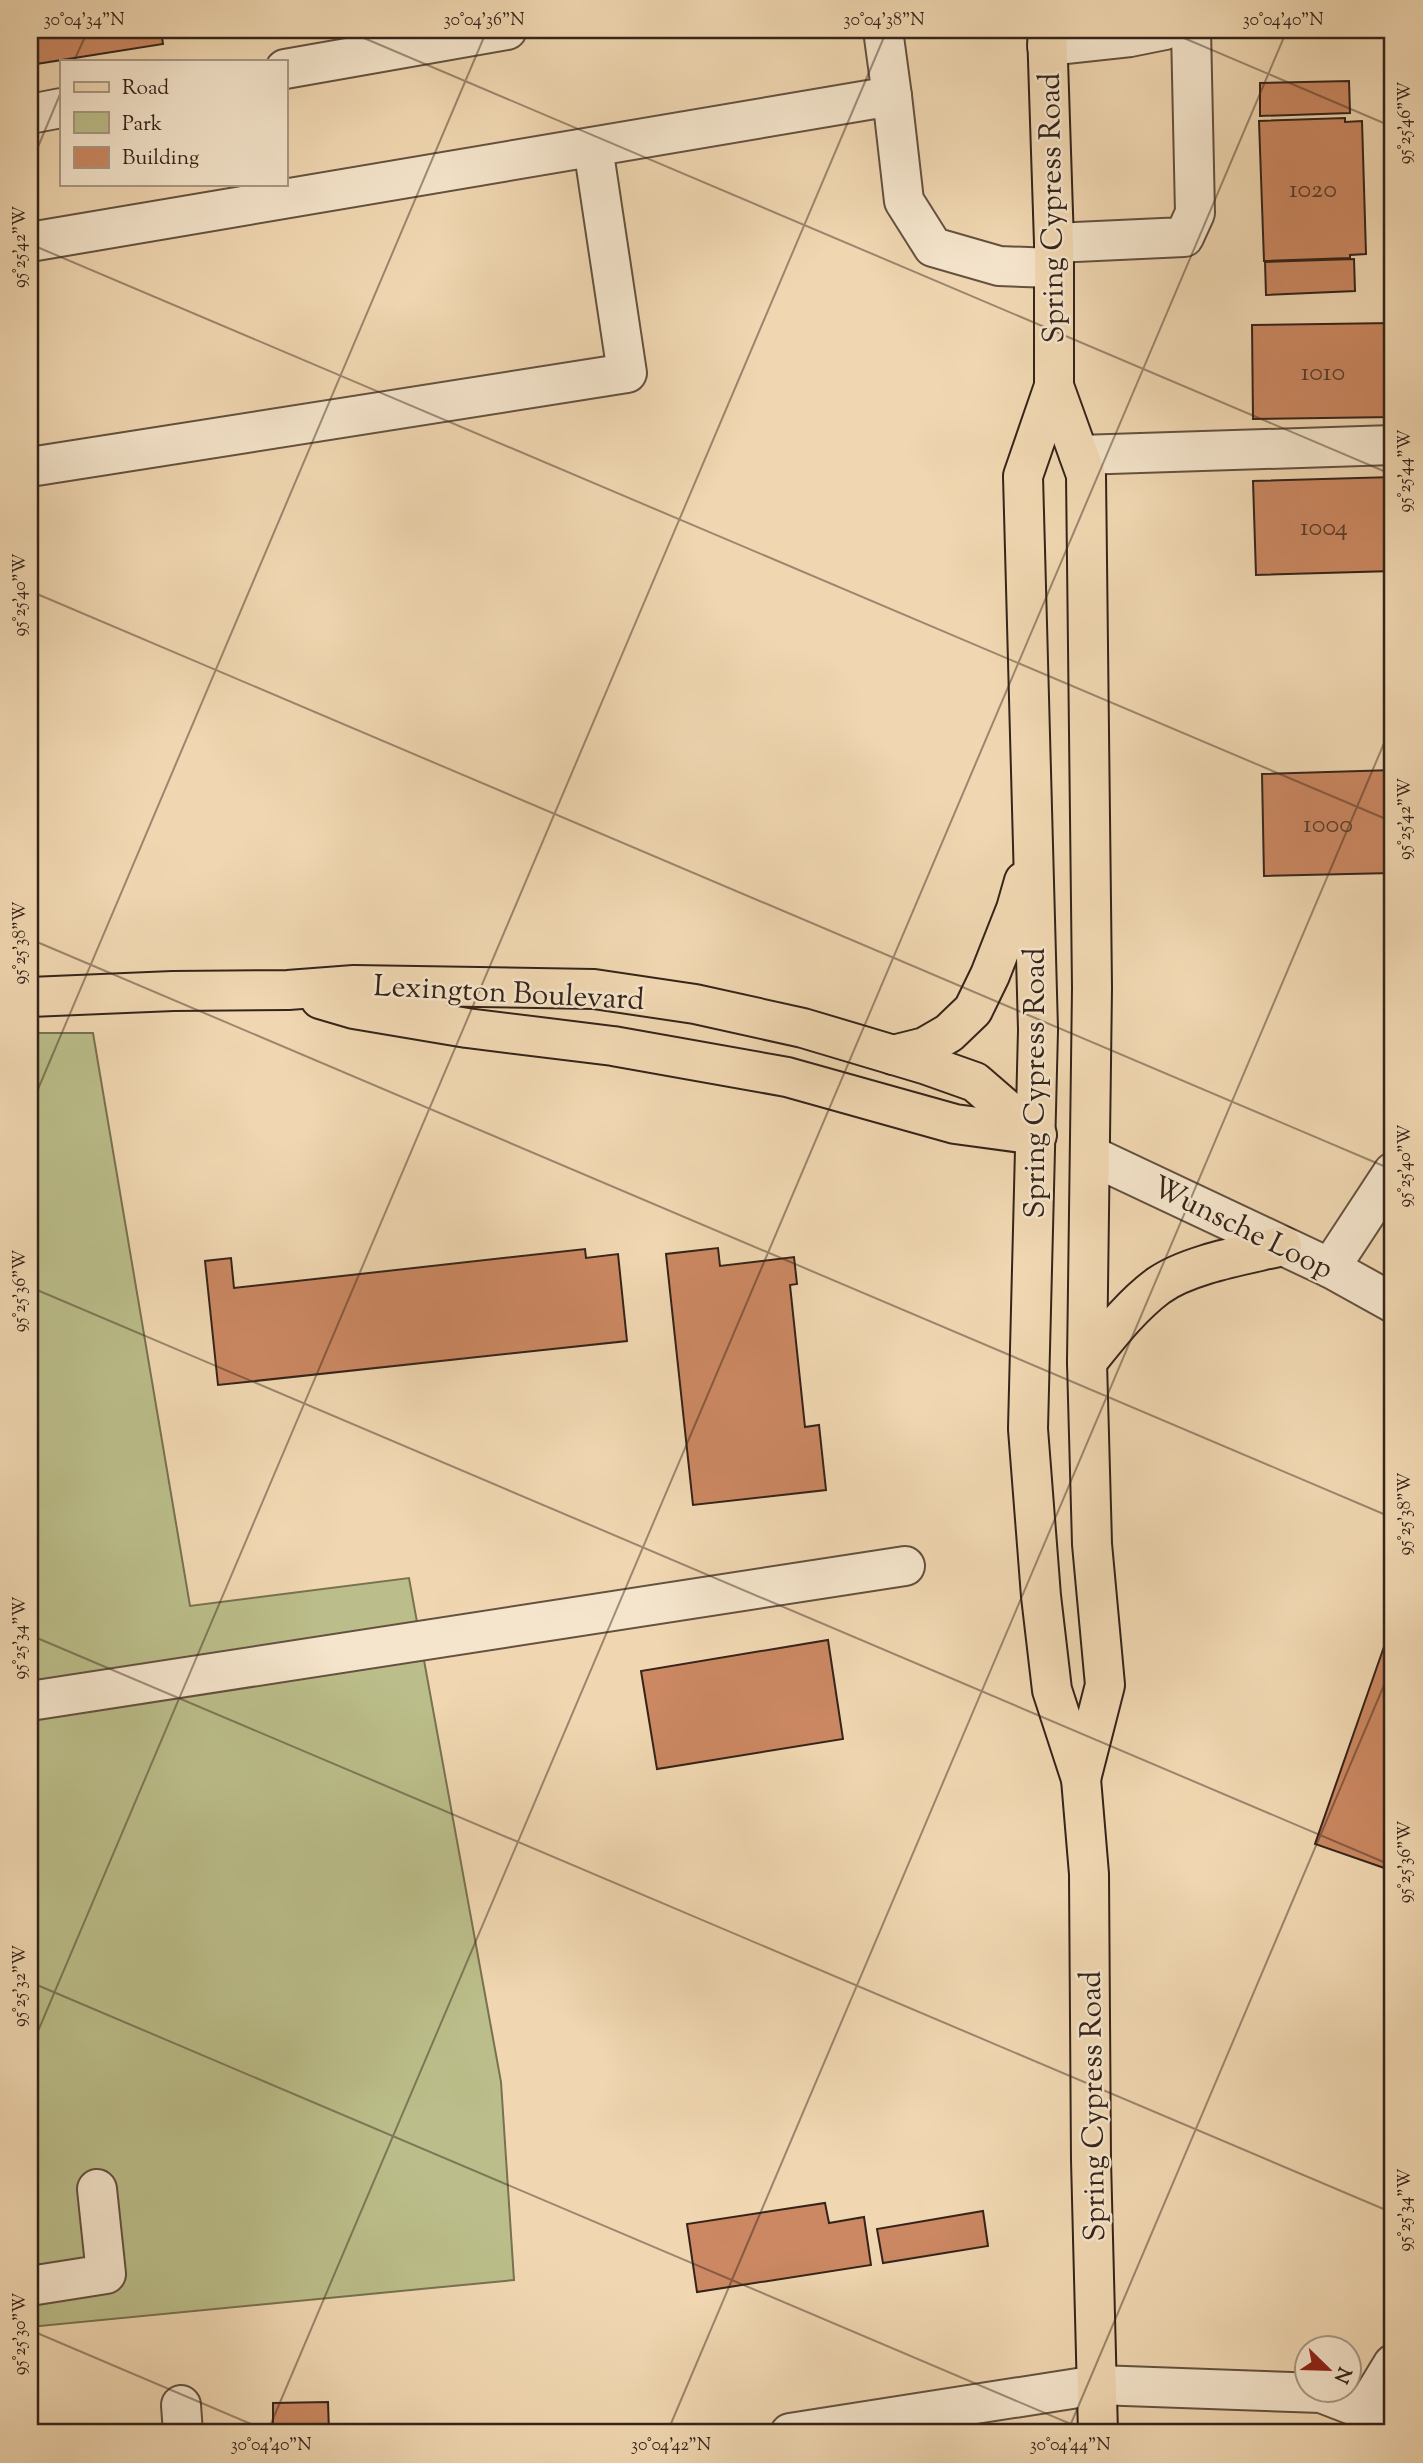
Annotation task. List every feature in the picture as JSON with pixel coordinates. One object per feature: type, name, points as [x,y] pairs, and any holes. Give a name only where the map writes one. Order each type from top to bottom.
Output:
[{"type":"main road","name":"Spring Cypress Road","points":[[1047,38],[1054,256],[1054,386],[1023,476],[1038,1030],[1028,1429],[1041,1596],[1052,1690],[1081,1779],[1089,1874],[1091,2160],[1098,2433]]},
{"type":"main road","name":"Spring Cypress Road","points":[[1054,386],[1086,475],[1092,988],[1087,1362],[1092,1544],[1105,1685],[1081,1779]]},
{"type":"main road","points":[[893,1055],[925,1047],[949,1033],[973,1010],[1017,909],[1032,855]]},
{"type":"main road","name":"Lexington Boulevard","points":[[30,997],[173,991],[288,990],[354,985],[594,989],[695,1004],[803,1028],[975,1082],[1036,1135]]},
{"type":"main road","name":"Lexington Boulevard","points":[[288,990],[367,1011],[467,1028],[612,1046],[788,1077],[955,1124],[1036,1135],[1090,1154]]},
{"type":"main road","points":[[1087,1362],[1131,1310],[1160,1284],[1199,1267],[1282,1246]]},
{"type":"street","points":[[287,69],[507,30]]},
{"type":"street","points":[[883,30],[904,201],[933,247],[999,266],[1184,237],[1195,213],[1191,30]]},
{"type":"street","points":[[1047,38],[1130,37],[1164,30]]},
{"type":"street","points":[[30,242],[892,96]]},
{"type":"street","points":[[30,114],[60,108]]},
{"type":"street","points":[[30,467],[627,373],[593,147]]},
{"type":"street","points":[[1079,456],[1393,445]]},
{"type":"street","name":"Wunsche Loop","points":[[1090,1154],[1330,1268],[1393,1303]]},
{"type":"street","points":[[1330,1268],[1393,1172]]},
{"type":"street","points":[[30,1701],[905,1566]]},
{"type":"street","points":[[30,2286],[106,2274],[97,2189]]},
{"type":"street","points":[[790,2433],[1097,2385],[1321,2393],[1379,2420],[1393,2364]]},
{"type":"green space","points":[[30,1033],[93,1033],[190,1606],[409,1578],[501,2082],[514,2280],[30,2327]]},
{"type":"building","points":[[30,30],[161,30],[163,44],[30,65]]},
{"type":"building","points":[[1349,81],[1350,113],[1260,116],[1260,83]]},
{"type":"building","points":[[1345,118],[1345,122],[1362,121],[1366,254],[1350,255],[1350,258],[1264,261],[1259,121]]},
{"type":"building","points":[[1354,259],[1355,291],[1266,295],[1265,262]]},
{"type":"building","points":[[1393,323],[1393,417],[1253,419],[1252,325]]},
{"type":"building","points":[[1393,477],[1393,571],[1256,575],[1253,481]]},
{"type":"building","points":[[1393,770],[1393,873],[1264,876],[1262,774]]},
{"type":"building","points":[[718,1248],[720,1266],[794,1257],[797,1284],[790,1285],[805,1427],[819,1425],[826,1490],[693,1505],[666,1254]]},
{"type":"building","points":[[585,1249],[586,1258],[618,1254],[627,1341],[218,1385],[205,1261],[231,1258],[234,1288]]},
{"type":"building","points":[[1393,1621],[1393,1871],[1315,1844]]},
{"type":"building","points":[[828,1640],[843,1739],[657,1769],[641,1671]]},
{"type":"building","points":[[825,2203],[829,2223],[864,2217],[871,2265],[697,2292],[687,2224]]},
{"type":"building","points":[[983,2211],[988,2246],[883,2263],[877,2229]]},
{"type":"building","points":[[328,2402],[329,2433],[273,2433],[273,2403]]}]
